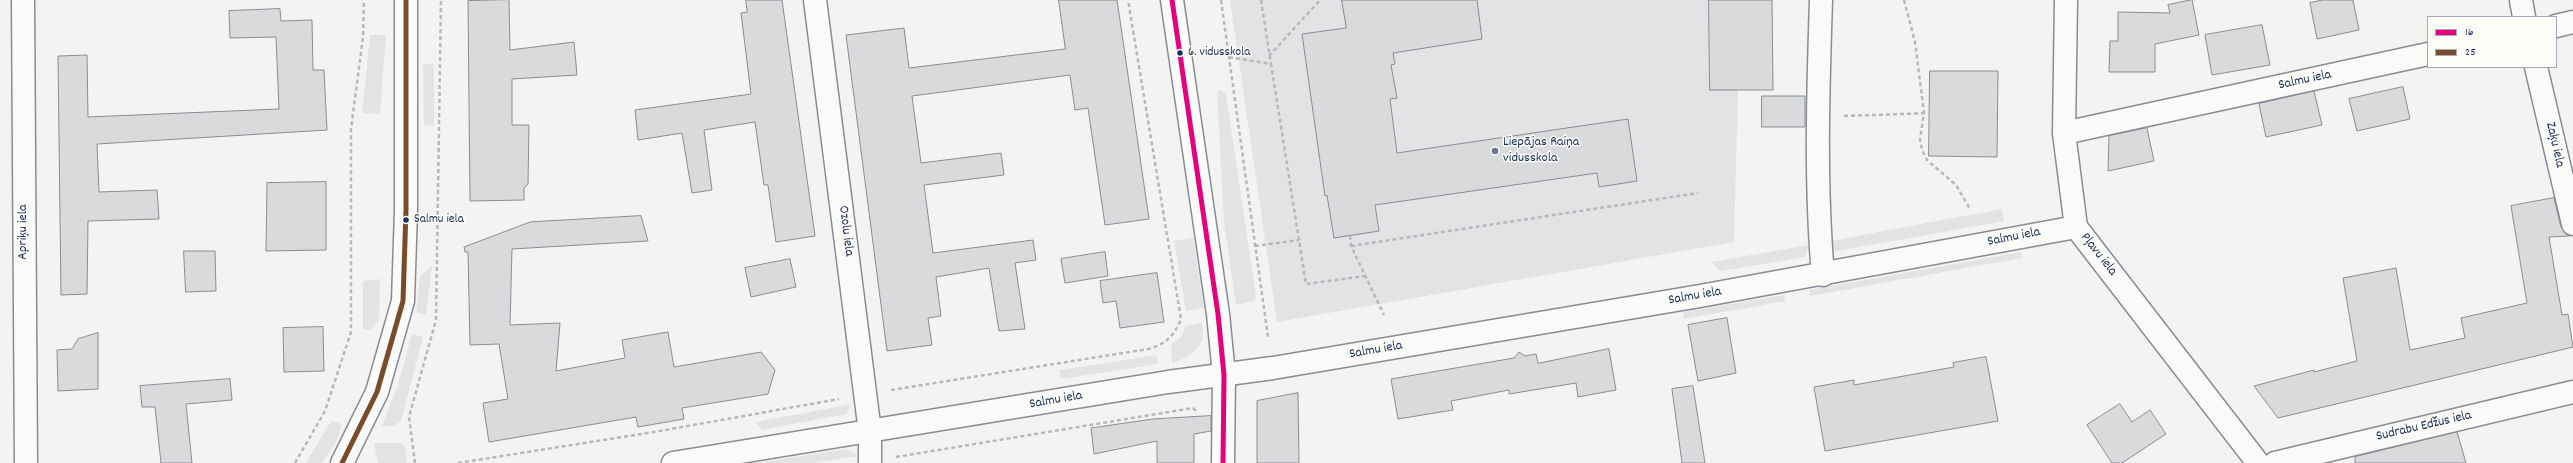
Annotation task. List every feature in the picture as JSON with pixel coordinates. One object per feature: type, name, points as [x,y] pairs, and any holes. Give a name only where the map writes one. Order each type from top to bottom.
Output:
[{"type":"main road","name":"Apriķu iela","points":[[23,0],[26,463]]},
{"type":"main road","points":[[342,463],[377,392],[403,301],[406,210],[406,0]]},
{"type":"main road","name":"Ozolu iela","points":[[815,0],[870,432],[870,462]]},
{"type":"main road","points":[[1172,0],[1218,314],[1224,375],[1223,463]]},
{"type":"main road","points":[[1821,0],[1818,116],[1819,236],[1823,274]]},
{"type":"main road","name":"Pļavu iela","points":[[2066,0],[2064,133],[2076,226],[2258,463]]},
{"type":"main road","points":[[2521,0],[2524,16]]},
{"type":"main road","points":[[2557,26],[2573,22]]},
{"type":"main road","name":"Salmu iela","points":[[2064,133],[2427,54]]},
{"type":"main road","name":"Zaķu iela","points":[[2536,68],[2573,224]]},
{"type":"main road","name":"Salmu iela","points":[[673,463],[870,432],[1168,382],[1224,375],[1823,274],[2076,226]]},
{"type":"main road","name":"Sudrabu Edžus iela","points":[[2275,463],[2573,392]]},
{"type":"path","points":[[295,463],[325,411],[351,332],[351,129],[363,37],[364,0]]},
{"type":"path","points":[[458,463],[1148,349],[1162,345],[1175,332],[1181,319],[1128,0]]},
{"type":"path","points":[[1221,0],[1268,337]]},
{"type":"path","points":[[1261,0],[1306,284],[1365,276]]},
{"type":"path","points":[[1269,56],[1320,0]]},
{"type":"path","points":[[1904,0],[1916,42],[1924,113],[1920,139],[1922,150],[1927,160],[1956,185],[1970,209]]},
{"type":"path","points":[[1229,57],[1270,64]]},
{"type":"path","points":[[1818,116],[1930,113]]},
{"type":"path","points":[[1351,246],[1698,193]]},
{"type":"path","points":[[1350,236],[1351,246],[1384,315]]},
{"type":"path","points":[[1255,246],[1299,240]]},
{"type":"path","points":[[870,462],[1193,408]]},
{"type":"shaded area","name":"Liepājas Raiņa vidusskola","points":[[1230,0],[1709,0],[1710,90],[1738,90],[1734,242],[1277,322]]},
{"type":"shaded area","points":[[370,35],[386,35],[380,114],[362,113]]},
{"type":"shaded area","points":[[423,64],[434,64],[434,126],[424,125]]},
{"type":"shaded area","points":[[1220,90],[1226,93],[1256,297],[1254,301],[1236,305],[1224,222],[1217,92]]},
{"type":"shaded area","points":[[2002,209],[2004,221],[1832,252],[1830,241]]},
{"type":"shaded area","points":[[1193,238],[1204,308],[1186,311],[1174,241]]},
{"type":"shaded area","points":[[1809,245],[1805,257],[1720,271],[1711,262]]},
{"type":"shaded area","points":[[2021,252],[2022,258],[1810,296],[1809,290]]},
{"type":"shaded area","points":[[432,266],[426,315],[416,313],[420,276]]},
{"type":"shaded area","points":[[380,279],[379,320],[370,330],[363,329],[363,281]]},
{"type":"shaded area","points":[[1784,295],[1785,301],[1684,319],[1683,312]]},
{"type":"shaded area","points":[[1202,323],[1203,331],[1200,344],[1191,353],[1172,364],[1171,344],[1181,337],[1186,326]]},
{"type":"shaded area","points":[[412,334],[423,337],[401,421],[394,426],[382,426],[398,385]]},
{"type":"shaded area","points":[[1157,355],[1158,364],[1061,379],[1059,370]]},
{"type":"shaded area","points":[[852,404],[846,414],[762,430],[756,422]]},
{"type":"shaded area","points":[[331,421],[341,424],[341,429],[334,445],[322,463],[306,463]]},
{"type":"shaded area","points":[[374,443],[400,443],[405,447],[407,463],[378,463]]},
{"type":"shaded area","points":[[846,449],[858,456],[812,463],[758,463]]},
{"type":"building","points":[[509,0],[510,50],[574,42],[577,75],[512,79],[512,125],[529,125],[528,184],[524,188],[524,200],[470,201],[468,1]]},
{"type":"building","points":[[746,0],[782,0],[815,236],[776,242],[768,185],[764,185],[755,122],[704,130],[712,190],[692,193],[682,133],[638,140],[635,110],[751,94],[741,13],[747,12]]},
{"type":"building","points":[[1059,0],[1117,0],[1149,219],[1105,225],[1088,108],[1075,110],[1070,75],[912,96],[921,163],[1001,153],[1004,175],[924,185],[933,253],[1033,240],[1036,260],[1015,263],[1025,329],[999,331],[989,268],[936,277],[941,316],[928,318],[932,345],[887,351],[846,35],[904,28],[909,68],[1065,49]]},
{"type":"building","points":[[1342,0],[1477,0],[1482,39],[1393,53],[1395,64],[1391,65],[1397,98],[1390,99],[1397,153],[1628,119],[1637,181],[1599,187],[1597,173],[1375,205],[1379,231],[1334,238],[1327,195],[1325,196],[1302,34],[1346,28]]},
{"type":"building","points":[[1709,0],[1772,0],[1773,90],[1710,90]]},
{"type":"building","points":[[2192,0],[2199,35],[2155,44],[2155,72],[2109,72],[2110,41],[2118,41],[2118,12],[2170,13],[2168,5]]},
{"type":"building","points":[[2323,0],[2353,0],[2359,30],[2317,39],[2310,3]]},
{"type":"building","points":[[280,9],[281,21],[312,20],[313,70],[324,70],[327,130],[97,144],[99,192],[157,190],[159,219],[88,221],[87,294],[61,295],[58,56],[87,55],[88,117],[279,109],[276,37],[230,38],[229,11]]},
{"type":"building","points":[[2262,25],[2270,65],[2212,75],[2205,35]]},
{"type":"building","points":[[1930,71],[1998,71],[1997,157],[1929,156]]},
{"type":"building","points":[[2403,87],[2410,119],[2357,131],[2349,99]]},
{"type":"building","points":[[2314,91],[2322,125],[2266,137],[2259,104]]},
{"type":"building","points":[[1762,96],[1805,96],[1805,127],[1762,127]]},
{"type":"building","points":[[2147,128],[2154,161],[2108,171],[2109,136]]},
{"type":"building","points":[[326,182],[326,250],[266,251],[267,183]]},
{"type":"building","points":[[2554,198],[2561,227],[2569,236],[2549,237],[2562,315],[2568,314],[2573,347],[2278,418],[2254,386],[2314,370],[2314,372],[2357,361],[2343,278],[2396,268],[2410,350],[2465,338],[2461,318],[2527,303],[2511,206]]},
{"type":"building","points":[[641,216],[648,241],[512,249],[510,325],[560,323],[556,371],[625,358],[622,340],[668,332],[674,367],[761,352],[775,370],[768,394],[682,408],[684,419],[638,427],[636,417],[489,442],[483,403],[508,399],[499,344],[470,345],[468,252],[465,252],[464,247],[530,222]]},
{"type":"building","points":[[184,251],[215,251],[216,291],[186,292]]},
{"type":"building","points":[[1105,252],[1108,276],[1065,283],[1061,259]]},
{"type":"building","points":[[790,259],[796,287],[751,297],[745,268]]},
{"type":"building","points":[[1157,273],[1164,322],[1120,328],[1116,301],[1103,303],[1100,281]]},
{"type":"building","points":[[1727,318],[1736,373],[1698,381],[1688,325]]},
{"type":"building","points":[[323,327],[324,371],[284,372],[283,328]]},
{"type":"building","points":[[98,333],[98,389],[58,391],[57,350],[72,349],[78,339]]},
{"type":"building","points":[[1609,349],[1616,390],[1578,397],[1576,383],[1509,394],[1509,390],[1451,401],[1453,410],[1398,419],[1391,379],[1514,358],[1519,352],[1525,356],[1536,354],[1538,363]]},
{"type":"building","points":[[1986,357],[1998,421],[1825,451],[1814,387],[1854,380],[1854,385],[1954,367],[1953,363]]},
{"type":"building","points":[[230,379],[232,400],[186,404],[192,463],[161,463],[155,407],[142,407],[140,386]]},
{"type":"building","points":[[1693,386],[1705,463],[1682,463],[1672,389]]},
{"type":"building","points":[[1298,393],[1299,463],[1257,463],[1257,401]]},
{"type":"building","points":[[2120,404],[2132,422],[2150,410],[2166,434],[2122,463],[2112,463],[2087,425]]},
{"type":"building","points":[[1211,416],[1211,431],[1194,434],[1194,463],[1157,463],[1157,441],[1094,454],[1091,428],[1153,419]]},
{"type":"building","points":[[2457,432],[2466,463],[2355,463],[2355,457]]},
{"type":"transit line","name":"25","points":[[342,463],[377,392],[403,301],[406,210],[406,0]]},
{"type":"transit line","name":"16","points":[[1172,0],[1218,314],[1224,375],[1223,463]]},
{"type":"place","name":"6. vidusskola","points":[[1180,53]]},
{"type":"place","name":"Liepājas Raiņa vidusskola","points":[[1495,151]]},
{"type":"place","name":"Salmu iela","points":[[406,220]]}]
